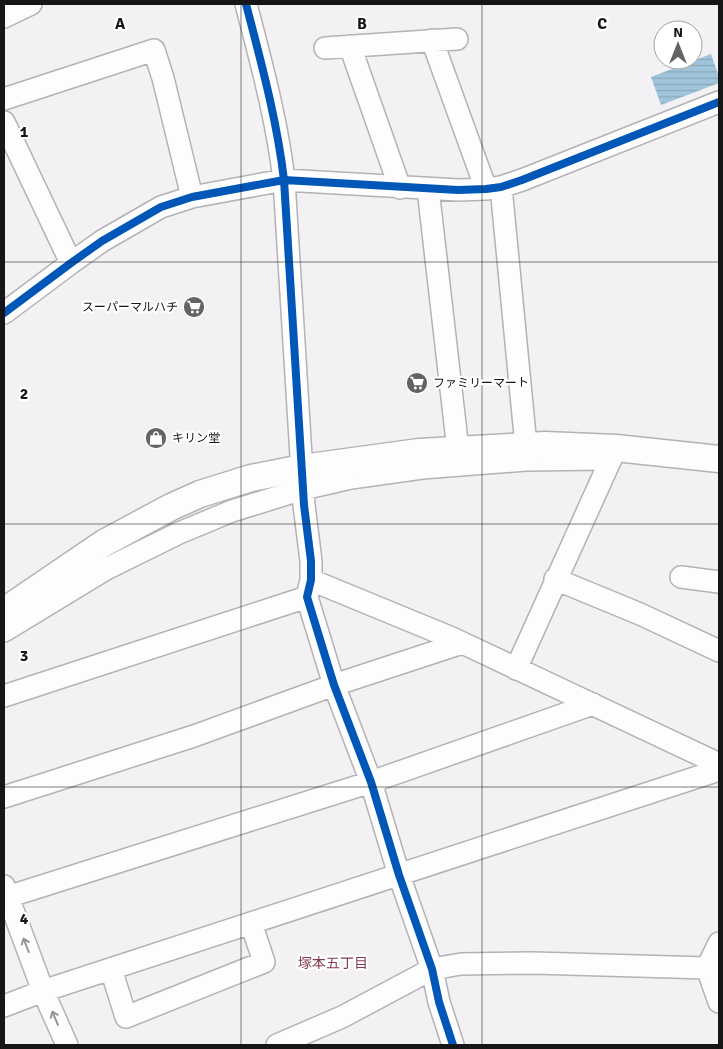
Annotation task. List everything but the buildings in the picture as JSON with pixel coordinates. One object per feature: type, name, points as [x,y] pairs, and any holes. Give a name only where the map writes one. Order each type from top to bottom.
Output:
[{"type":"street","points":[[4,16],[31,4]]},
{"type":"street","points":[[246,4],[270,93],[280,143],[284,180],[302,478],[311,561],[309,589],[334,685],[371,782],[399,875],[432,969],[438,1002],[453,1045]]},
{"type":"street","points":[[325,48],[456,38]]},
{"type":"street","points":[[432,40],[494,188],[526,446]]},
{"type":"street","points":[[350,46],[400,188]]},
{"type":"street","points":[[4,99],[154,50],[163,78],[192,197]]},
{"type":"street","points":[[4,314],[102,241],[162,208],[192,197],[284,180],[400,188],[458,190],[494,188],[522,180],[719,102]]},
{"type":"street","points":[[4,122],[71,263]]},
{"type":"street","points":[[428,189],[458,450]]},
{"type":"street","points":[[4,631],[106,569],[178,533],[232,511],[302,478],[419,452],[545,445],[613,454],[719,472]]},
{"type":"street","points":[[516,669],[613,454]]},
{"type":"street","points":[[4,611],[104,543],[171,507],[200,494],[251,478],[351,478],[422,468],[613,454],[719,459]]},
{"type":"street","points":[[681,577],[719,582]]},
{"type":"street","points":[[555,579],[640,614],[719,651]]},
{"type":"street","points":[[4,696],[309,589],[413,621],[719,764]]},
{"type":"street","points":[[4,797],[194,736],[334,685],[462,643]]},
{"type":"street","points":[[67,1045],[5,893],[371,782],[593,704]]},
{"type":"street","points":[[4,1006],[44,991],[719,770]]},
{"type":"street","points":[[111,969],[126,1017],[264,962],[251,923]]},
{"type":"street","points":[[719,943],[713,969],[719,1002]]},
{"type":"street","points":[[277,1045],[342,1017],[432,969],[461,964],[534,963],[713,969]]},
{"type":"water","points":[[711,54],[719,77],[719,83],[661,105],[651,77],[669,70],[703,70],[703,57]]},
{"type":"cycle path","points":[[246,4],[273,113],[284,180],[304,505],[311,561],[311,580],[307,597],[334,685],[371,782],[399,875],[432,969],[439,1002],[453,1045]]},
{"type":"cycle path","points":[[4,313],[102,241],[161,207],[192,197],[284,180],[458,190],[501,187],[719,102]]},
{"type":"place","name":"スーパーマルハチ","points":[[194,307]]},
{"type":"place","name":"ファミリーマート","points":[[417,383]]},
{"type":"place","name":"キリン堂","points":[[156,438]]},
{"type":"district","name":"塚本五丁目","points":[[333,963]]}]
